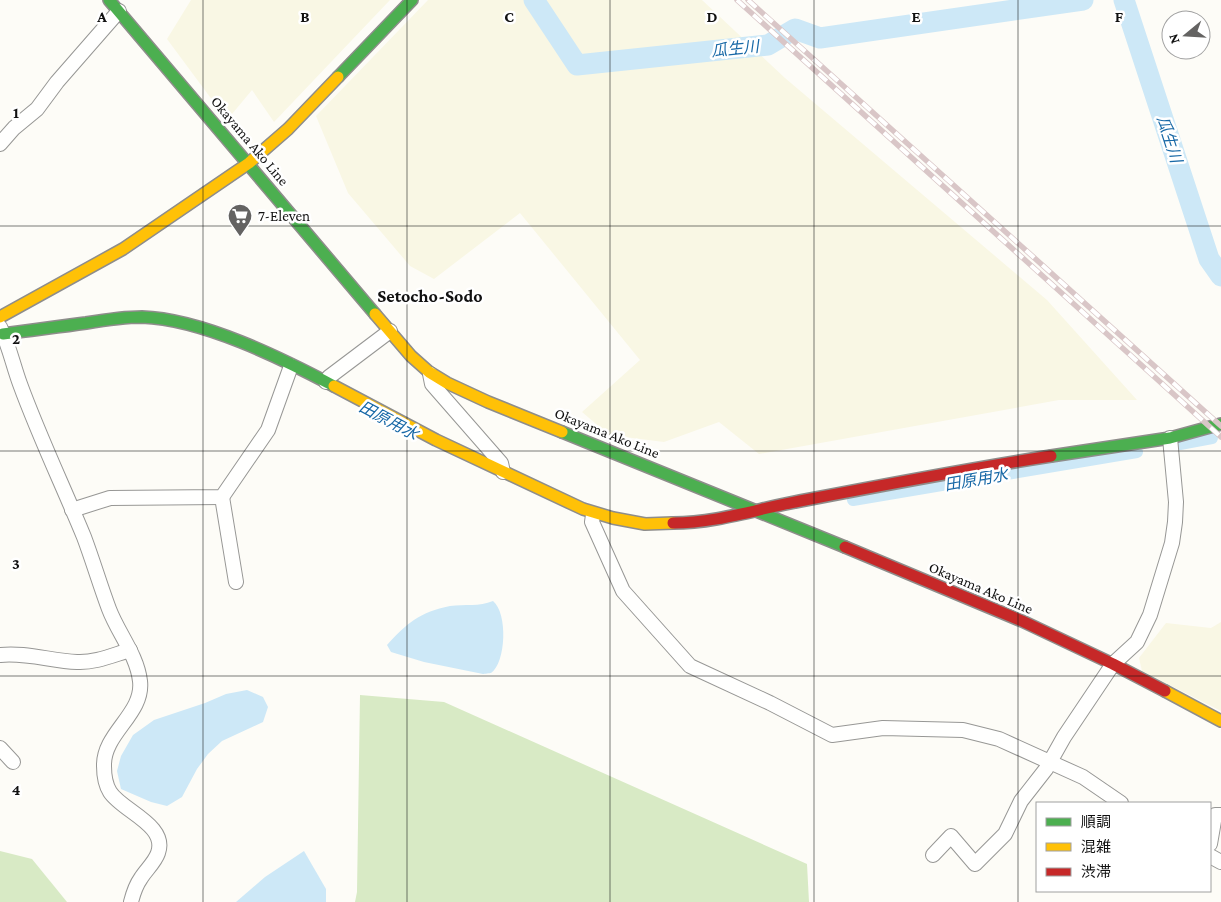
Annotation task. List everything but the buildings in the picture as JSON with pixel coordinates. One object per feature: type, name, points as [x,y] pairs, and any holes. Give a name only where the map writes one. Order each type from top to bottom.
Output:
[{"type":"street","points":[[0,317],[123,248],[166,221],[249,163],[288,129],[412,0]]},
{"type":"street","points":[[0,144],[14,128],[38,109],[114,3]]},
{"type":"street","name":"Okayama Ako Line","points":[[114,3],[411,356],[429,372],[488,402],[756,510],[1022,621],[1113,664],[1221,721]]},
{"type":"street","points":[[131,902],[139,880],[159,852],[158,841],[152,828],[123,806],[110,792],[106,782],[104,764],[108,745],[133,708],[139,694],[140,682],[130,650],[109,610],[72,510],[20,383],[2,330],[142,317],[169,320],[197,327],[232,339],[291,368],[326,382],[436,440],[583,509],[593,516],[645,524],[697,523],[955,471],[1170,438],[1221,424]]},
{"type":"street","points":[[326,382],[329,377],[390,331]]},
{"type":"street","points":[[236,582],[222,497],[268,430],[291,368]]},
{"type":"street","points":[[429,372],[432,384],[501,463],[503,472]]},
{"type":"street","points":[[933,855],[951,836],[975,864],[1005,834],[1021,801],[1050,762],[1064,737],[1113,664],[1137,642],[1150,615],[1172,543],[1176,502],[1170,438]]},
{"type":"street","points":[[72,510],[110,498],[222,497]]},
{"type":"street","points":[[593,516],[623,591],[690,666],[770,703],[832,735],[883,728],[963,730],[999,739],[1084,777],[1120,802]]},
{"type":"street","points":[[0,655],[30,656],[79,662],[95,660],[130,650]]},
{"type":"street","points":[[0,748],[13,762]]},
{"type":"street","points":[[1211,838],[1215,815],[1221,815]]},
{"type":"shaded area","points":[[191,0],[390,0],[274,122],[252,90],[227,120],[167,39]]},
{"type":"shaded area","points":[[428,0],[702,0],[785,78],[1047,300],[1137,400],[1059,400],[759,454],[719,422],[664,442],[609,435],[582,412],[640,360],[520,213],[434,279],[410,266],[348,193],[316,116]]},
{"type":"shaded area","points":[[1221,622],[1221,711],[1142,671],[1139,658],[1166,623],[1211,628]]},
{"type":"green space","points":[[360,695],[444,702],[807,864],[809,902],[355,902],[357,892]]},
{"type":"green space","points":[[0,851],[32,859],[67,902],[0,902]]},
{"type":"water","points":[[493,601],[498,607],[501,616],[503,638],[500,659],[496,668],[491,673],[483,674],[424,662],[391,652],[387,645],[401,630],[422,615],[450,606],[477,605]]},
{"type":"water","points":[[247,690],[263,697],[268,707],[263,722],[222,741],[208,754],[197,769],[182,797],[167,806],[151,802],[121,789],[117,771],[121,756],[133,735],[154,720],[226,694]]},
{"type":"water","points":[[304,851],[326,889],[326,902],[236,902],[265,877]]},
{"type":"waterway","name":"瓜生川","points":[[534,0],[577,65],[768,45],[795,29],[820,38],[1083,0]]},
{"type":"waterway","name":"瓜生川","points":[[1124,0],[1209,259],[1221,276]]},
{"type":"waterway","name":"田原用水","points":[[1180,444],[1212,438]]},
{"type":"waterway","name":"田原用水","points":[[853,500],[1137,452]]},
{"type":"railway","points":[[737,0],[1221,437]]},
{"type":"railway","points":[[748,0],[1221,426]]},
{"type":"traffic: fast","points":[[109,0],[375,314]]},
{"type":"traffic: fast","points":[[338,77],[412,0]]},
{"type":"traffic: fast","points":[[3,334],[121,318],[165,319],[215,332],[241,342],[266,352],[334,386]]},
{"type":"traffic: fast","points":[[1051,456],[1170,438],[1221,424]]},
{"type":"traffic: fast","points":[[562,432],[845,547]]},
{"type":"traffic: slow","points":[[0,317],[123,249],[249,163],[288,129],[338,77]]},
{"type":"traffic: slow","points":[[375,314],[411,356],[429,372],[447,383],[488,402],[562,432]]},
{"type":"traffic: slow","points":[[334,386],[436,440],[583,509],[613,518],[645,524],[673,523]]},
{"type":"traffic: slow","points":[[1165,691],[1221,721]]},
{"type":"traffic: jam","points":[[673,523],[705,521],[862,489],[1051,456]]},
{"type":"traffic: jam","points":[[845,547],[1022,621],[1165,691]]},
{"type":"place","name":"7-Eleven","points":[[240,237]]},
{"type":"district","name":"Setocho-Sodo","points":[[430,296]]}]
